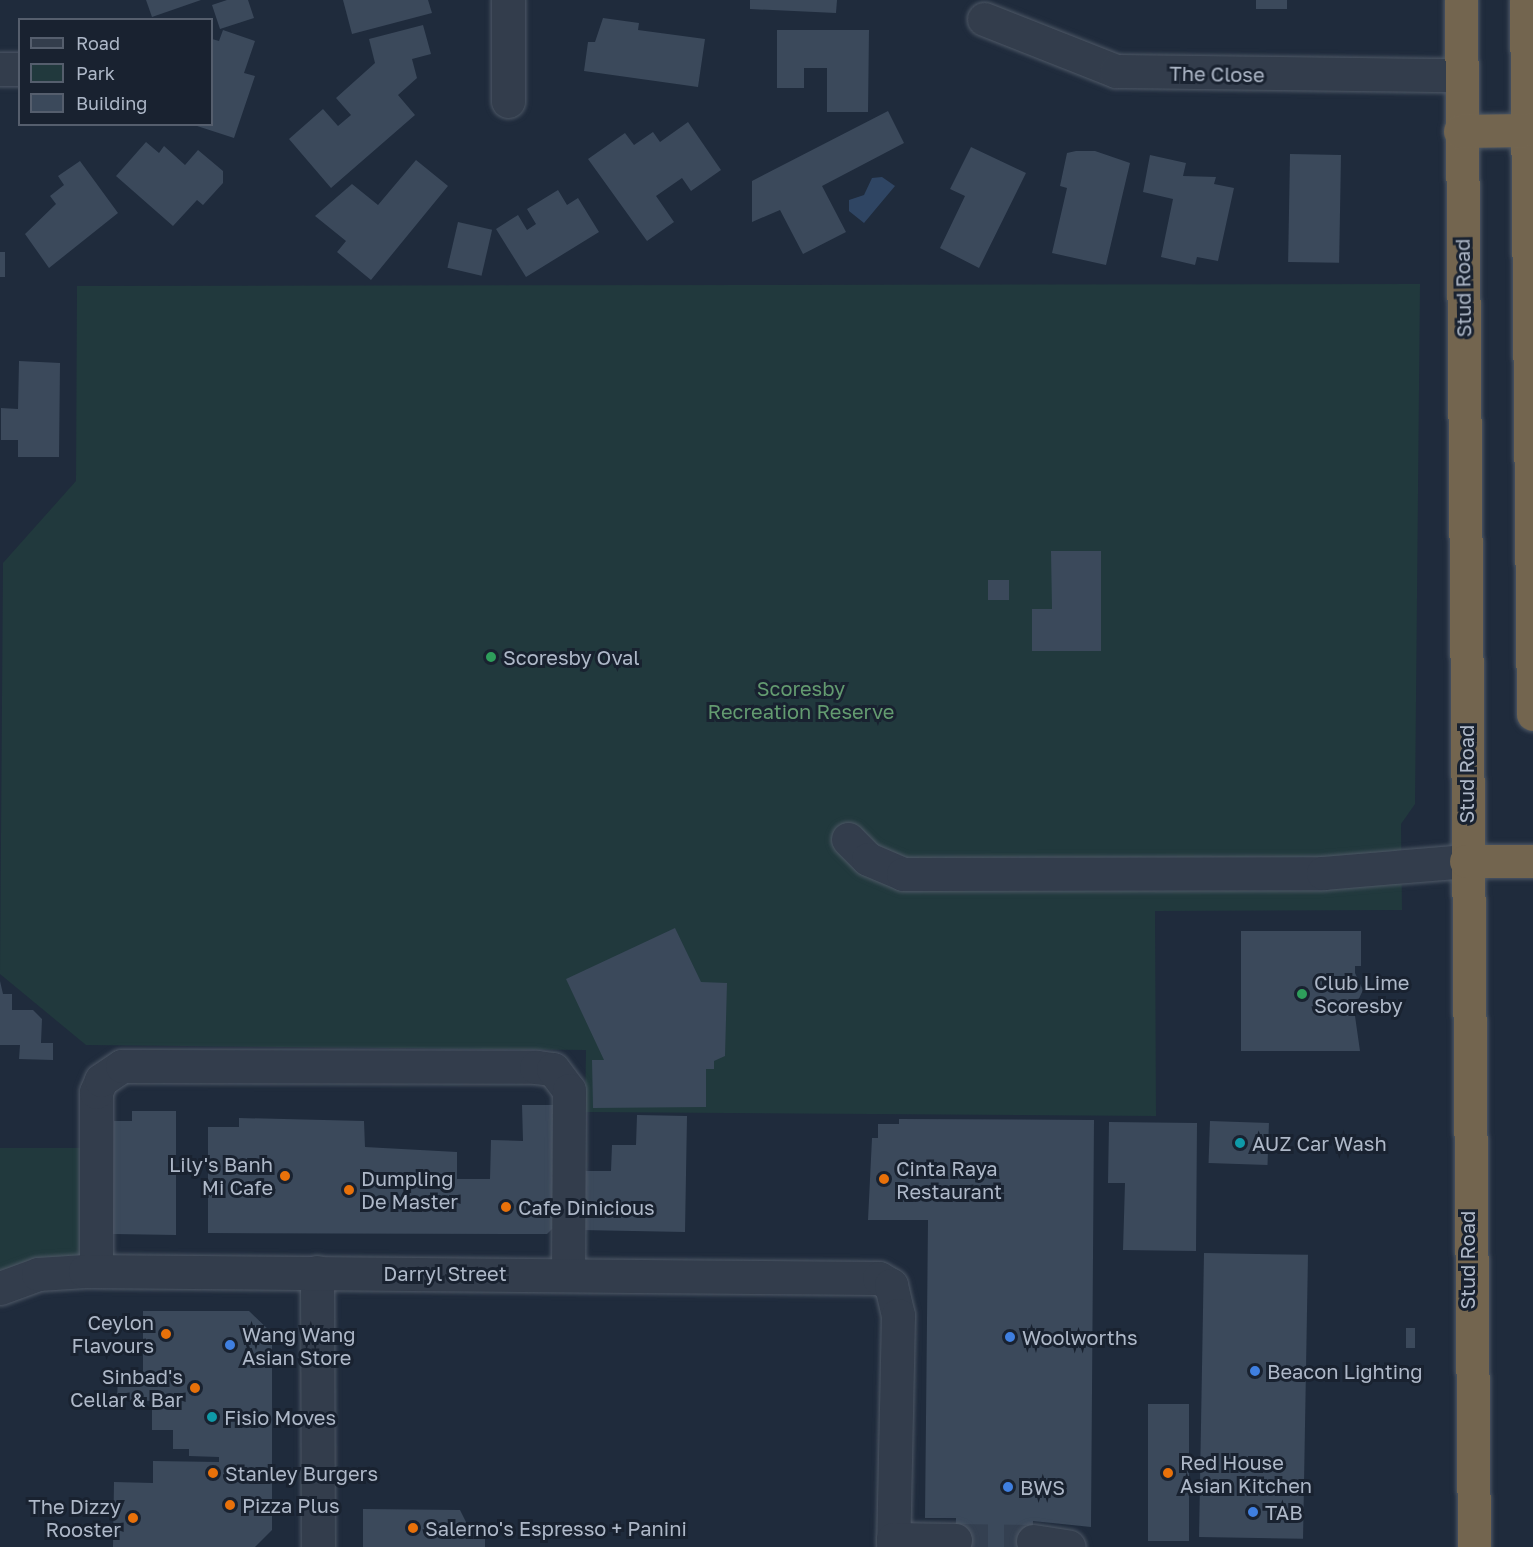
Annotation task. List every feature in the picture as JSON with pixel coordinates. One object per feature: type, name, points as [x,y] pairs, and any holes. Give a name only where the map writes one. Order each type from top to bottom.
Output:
[{"type":"highway","name":"Stud Road","points":[[1461,0],[1459,75],[1474,1547]]},
{"type":"highway","points":[[1526,0],[1532,266],[1533,714]]},
{"type":"highway","points":[[1460,131],[1529,130]]},
{"type":"highway","points":[[1466,861],[1533,861]]},
{"type":"street","points":[[508,0],[508,101]]},
{"type":"street","name":"The Close","points":[[984,19],[1116,71],[1459,75]]},
{"type":"street","points":[[0,69],[18,69]]},
{"type":"street","points":[[848,839],[868,859],[903,874],[1323,873],[1466,861]]},
{"type":"street","points":[[96,1271],[96,1092],[110,1072],[135,1064],[465,1066],[536,1067],[563,1077],[570,1105],[568,1274]]},
{"type":"street","name":"Darryl Street","points":[[0,1288],[38,1274],[96,1271],[864,1276],[891,1285],[898,1315],[893,1543]]},
{"type":"street","points":[[317,1272],[318,1547]]},
{"type":"street","points":[[893,1543],[955,1540]]},
{"type":"street","points":[[1033,1541],[1069,1547]]},
{"type":"green space","name":"Scoresby Recreation Reserve","points":[[1420,284],[1415,804],[1401,824],[1402,910],[1155,911],[1156,1116],[585,1112],[586,1050],[86,1045],[0,974],[3,563],[76,481],[77,286]]},
{"type":"green space","points":[[0,1148],[84,1148],[84,1288],[0,1288]]},
{"type":"water","points":[[882,177],[895,186],[864,223],[849,211],[849,200],[864,195],[872,178]]},
{"type":"building","points":[[146,0],[201,0],[152,17]]},
{"type":"building","points":[[227,0],[248,0],[254,18],[220,29],[212,5]]},
{"type":"building","points":[[343,0],[428,0],[432,13],[352,34]]},
{"type":"building","points":[[750,0],[837,0],[836,13],[750,9]]},
{"type":"building","points":[[1256,0],[1287,0],[1287,9],[1256,9]]},
{"type":"building","points":[[603,18],[639,23],[638,30],[705,39],[698,87],[584,71],[588,42],[595,42]]},
{"type":"building","points":[[423,25],[431,54],[412,59],[417,78],[398,95],[415,115],[331,188],[289,139],[323,109],[338,126],[351,115],[336,98],[375,63],[369,39]]},
{"type":"building","points":[[223,30],[255,41],[244,73],[255,76],[234,138],[197,126],[213,126],[213,39],[219,41]]},
{"type":"building","points":[[777,30],[869,30],[868,112],[827,112],[827,68],[804,68],[804,88],[777,88]]},
{"type":"building","points":[[888,111],[904,143],[822,186],[846,232],[803,254],[780,210],[752,222],[752,181]]},
{"type":"building","points":[[688,122],[721,170],[691,191],[682,178],[656,196],[674,222],[647,241],[588,159],[625,133],[634,145],[653,132],[660,142]]},
{"type":"building","points":[[146,142],[159,153],[164,146],[185,165],[198,150],[223,171],[223,183],[203,205],[197,200],[173,226],[116,176]]},
{"type":"building","points":[[971,147],[1026,173],[979,268],[940,248],[965,196],[950,189]]},
{"type":"building","points":[[1095,151],[1130,163],[1106,265],[1052,253],[1067,188],[1060,186],[1067,153]]},
{"type":"building","points":[[1290,154],[1341,155],[1339,263],[1288,262]]},
{"type":"building","points":[[1150,155],[1186,163],[1183,176],[1216,177],[1214,184],[1234,188],[1218,261],[1197,257],[1195,265],[1161,257],[1173,199],[1143,192]]},
{"type":"building","points":[[416,160],[448,186],[371,280],[337,252],[346,241],[315,216],[352,184],[378,205]]},
{"type":"building","points":[[80,161],[118,213],[49,268],[25,234],[56,204],[50,196],[64,185],[58,176]]},
{"type":"building","points":[[558,190],[567,205],[578,198],[599,232],[526,277],[496,229],[518,215],[527,230],[536,224],[527,209]]},
{"type":"building","points":[[458,222],[492,230],[482,276],[447,268]]},
{"type":"building","points":[[0,252],[5,252],[5,277],[0,277]]},
{"type":"building","points":[[19,361],[60,363],[59,457],[18,457],[18,440],[1,440],[1,408],[18,409]]},
{"type":"building","points":[[1051,551],[1101,551],[1101,651],[1032,651],[1032,609],[1052,609]]},
{"type":"building","points":[[988,580],[1009,580],[1009,600],[988,600]]},
{"type":"building","points":[[675,928],[701,982],[727,983],[725,1056],[714,1061],[714,1069],[706,1069],[706,1107],[593,1108],[592,1060],[604,1060],[566,979]]},
{"type":"building","name":"Club Lime Scoresby","points":[[1241,931],[1361,931],[1361,966],[1355,966],[1355,973],[1363,990],[1354,1009],[1360,1051],[1241,1051]]},
{"type":"building","points":[[0,981],[3,994],[12,994],[12,1010],[33,1010],[42,1019],[41,1043],[53,1043],[53,1060],[19,1059],[20,1045],[0,1045]]},
{"type":"building","points":[[522,1105],[553,1105],[553,1228],[547,1234],[208,1233],[208,1127],[239,1127],[239,1118],[364,1121],[365,1147],[457,1152],[457,1179],[490,1179],[491,1140],[523,1141]]},
{"type":"building","points":[[132,1111],[176,1111],[176,1235],[113,1234],[114,1121],[132,1121]]},
{"type":"building","points":[[637,1115],[687,1116],[685,1232],[581,1230],[582,1171],[611,1171],[612,1145],[636,1145]]},
{"type":"building","name":"Woolworths","points":[[899,1119],[1094,1120],[1091,1527],[1033,1521],[1032,1547],[955,1547],[956,1518],[925,1518],[928,1220],[868,1220],[872,1138],[878,1138],[878,1124],[899,1124]]},
{"type":"building","name":"AUZ Car Wash","points":[[1210,1121],[1269,1123],[1267,1165],[1209,1163]]},
{"type":"building","points":[[1109,1122],[1197,1123],[1196,1251],[1123,1250],[1125,1183],[1108,1183]]},
{"type":"building","name":"Beacon Lighting","points":[[1204,1253],[1308,1255],[1303,1539],[1199,1537]]},
{"type":"building","points":[[143,1311],[249,1311],[272,1333],[272,1530],[255,1547],[113,1547],[114,1482],[153,1483],[153,1461],[219,1462],[219,1457],[189,1456],[189,1449],[173,1449],[173,1430],[152,1430],[152,1401],[117,1400],[118,1375],[143,1375]]},
{"type":"building","points":[[1406,1328],[1415,1328],[1415,1348],[1406,1348]]},
{"type":"building","name":"Red House Asian Kitchen","points":[[1148,1404],[1189,1404],[1189,1541],[1148,1541]]},
{"type":"building","points":[[363,1509],[460,1510],[468,1526],[485,1532],[485,1547],[363,1547]]},
{"type":"tunnel","points":[[955,1540],[1033,1541]]},
{"type":"place","name":"Scoresby Oval","points":[[491,657]]},
{"type":"place","name":"Club Lime Scoresby","points":[[1302,994]]},
{"type":"place","name":"AUZ Car Wash","points":[[1240,1143]]},
{"type":"place","name":"Lily's Banh Mi Cafe","points":[[285,1176]]},
{"type":"place","name":"Cinta Raya Restaurant","points":[[884,1179]]},
{"type":"place","name":"Dumpling De Master","points":[[349,1190]]},
{"type":"place","name":"Cafe Dinicious","points":[[506,1207]]},
{"type":"place","name":"Ceylon Flavours","points":[[166,1334]]},
{"type":"place","name":"Woolworths","points":[[1010,1337]]},
{"type":"place","name":"Wang Wang Asian Store","points":[[230,1345]]},
{"type":"place","name":"Beacon Lighting","points":[[1255,1371]]},
{"type":"place","name":"Sinbad's Cellar & Bar","points":[[195,1388]]},
{"type":"place","name":"Fisio Moves","points":[[212,1417]]},
{"type":"place","name":"Stanley Burgers","points":[[213,1473]]},
{"type":"place","name":"Red House Asian Kitchen","points":[[1168,1473]]},
{"type":"place","name":"BWS","points":[[1008,1487]]},
{"type":"place","name":"Pizza Plus","points":[[230,1505]]},
{"type":"place","name":"TAB","points":[[1253,1512]]},
{"type":"place","name":"The Dizzy Rooster","points":[[133,1518]]},
{"type":"place","name":"Salerno's Espresso + Panini","points":[[413,1528]]}]
